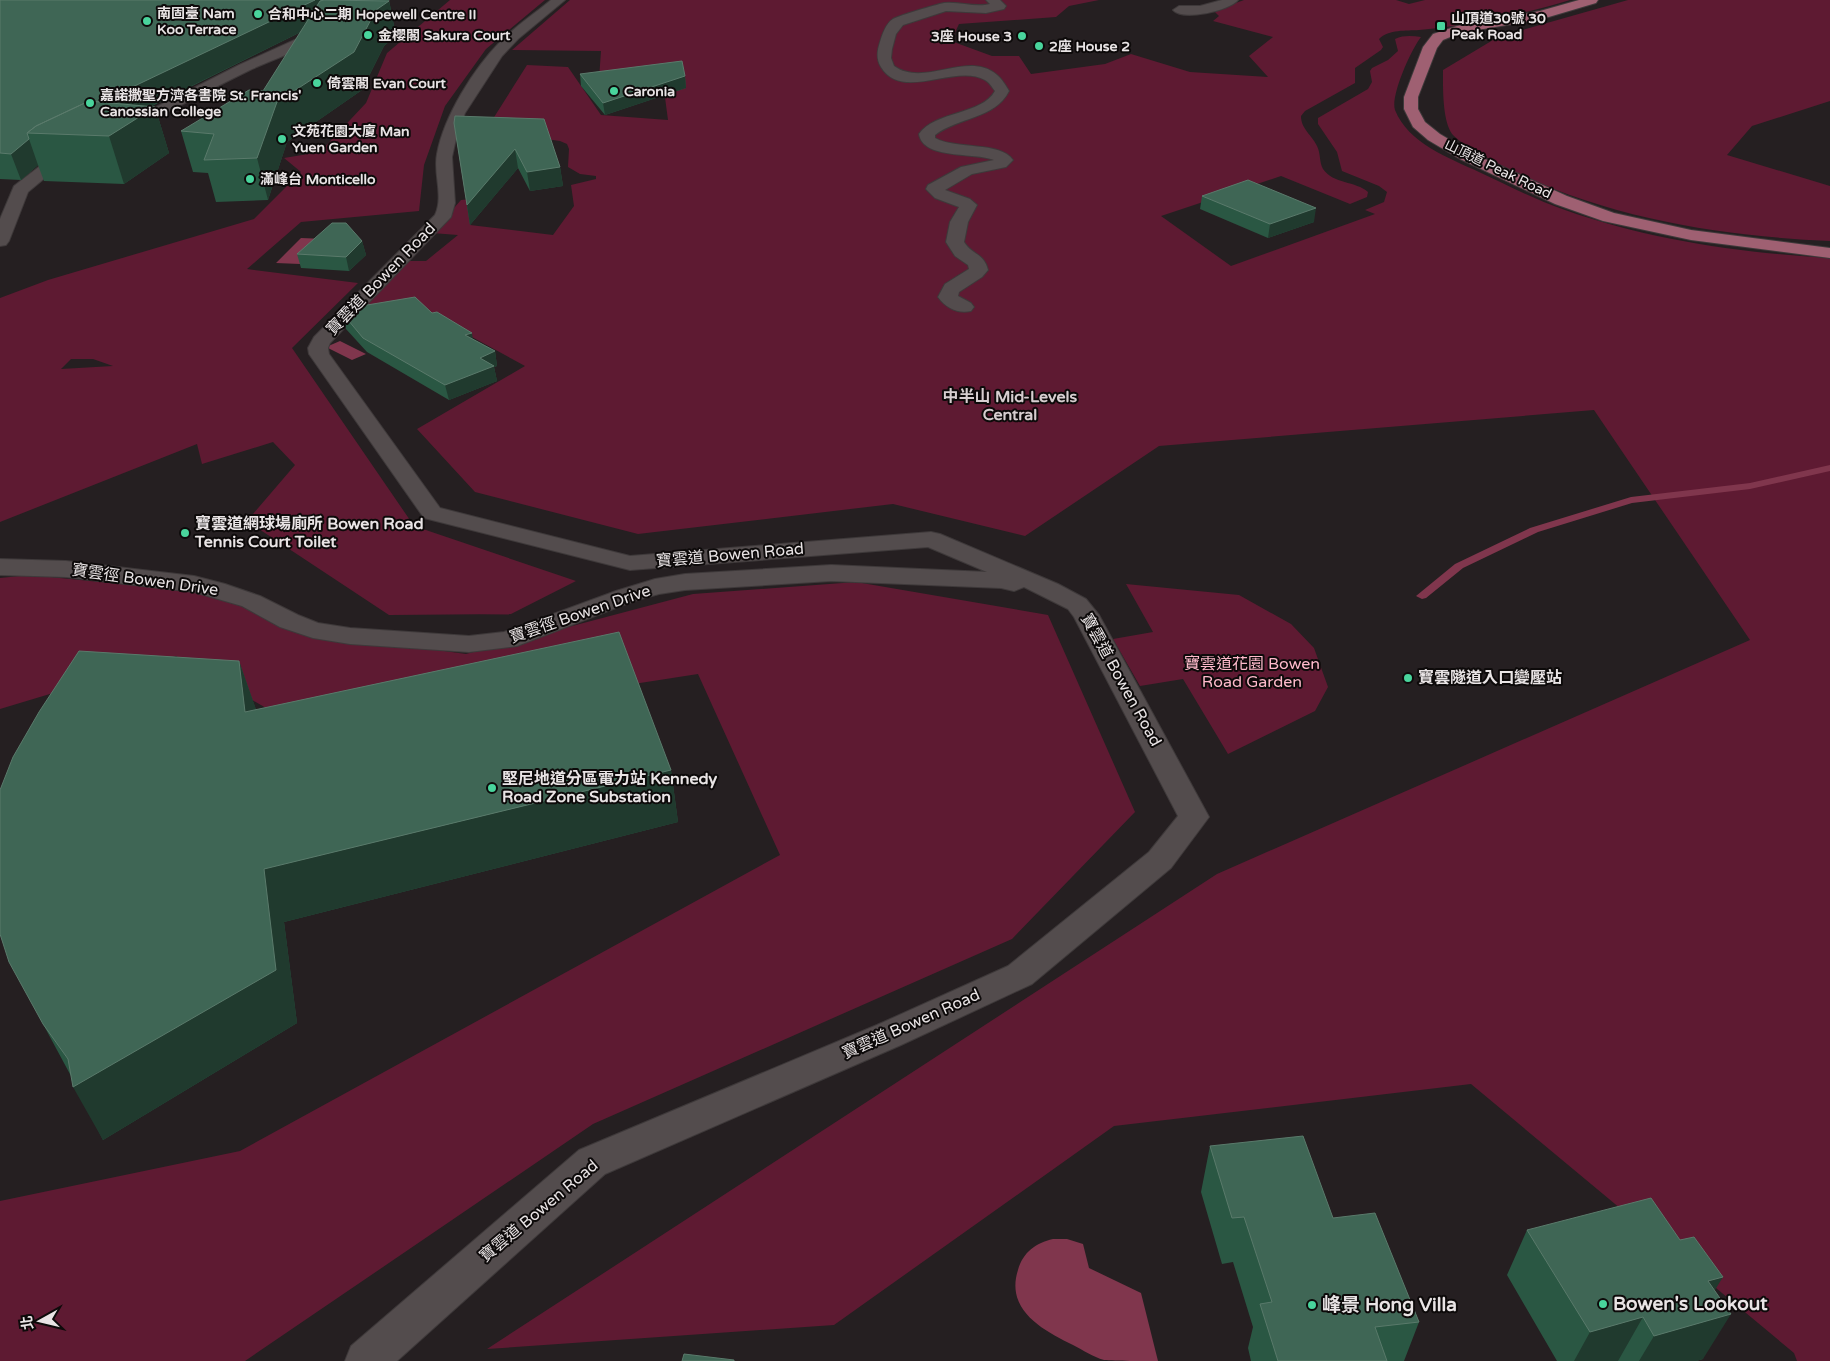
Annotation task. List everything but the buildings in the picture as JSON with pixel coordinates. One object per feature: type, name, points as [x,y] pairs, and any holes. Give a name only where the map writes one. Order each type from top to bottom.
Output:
[{"type":"main road","name":"山頂道 Peak Road","points":[[1592,0],[1542,15],[1457,30],[1438,37],[1430,47],[1411,97],[1411,109],[1418,124],[1434,137],[1482,164],[1561,200],[1609,217],[1690,235],[1830,253]]},
{"type":"street","points":[[110,135],[244,68],[355,18],[378,5],[383,0]]},
{"type":"street","name":"寶雲道 Bowen Road","points":[[366,1361],[592,1162],[889,1035],[1020,975],[1160,860],[1194,816],[1086,615],[1077,604],[1049,589],[931,538],[630,564],[432,513],[319,354],[318,348],[321,341],[447,210],[448,203],[442,171],[449,134],[460,106],[500,50],[559,0]]},
{"type":"street","points":[[964,307],[954,303],[948,297],[948,294],[954,286],[979,270],[977,262],[961,252],[955,242],[959,222],[968,208],[968,204],[939,194],[934,189],[967,170],[1000,164],[1005,161],[997,156],[940,146],[928,140],[927,134],[938,126],[988,105],[999,97],[1002,90],[992,77],[978,72],[952,72],[915,79],[900,77],[886,66],[884,54],[890,34],[894,25],[898,22],[945,7],[986,9],[1000,6],[992,0]]},
{"type":"street","points":[[1179,10],[1205,10],[1215,8],[1232,0]]},
{"type":"street","points":[[330,14],[355,18]]},
{"type":"street","points":[[0,241],[20,190],[46,169],[85,148]]},
{"type":"street","name":"寶雲徑 Bowen Drive","points":[[0,567],[66,569],[194,584],[252,601],[289,621],[313,630],[350,636],[469,644],[508,640],[648,589],[670,584],[705,580],[806,574],[860,574],[1001,580],[1049,589]]},
{"type":"green space","points":[[450,0],[545,0],[486,49],[445,106],[424,165],[419,211],[301,222],[247,269],[358,283],[292,348],[414,526],[576,581],[511,614],[389,615],[247,521],[295,465],[273,442],[202,464],[197,444],[0,522],[0,298],[48,280],[254,219],[301,172],[284,158],[320,152],[366,103],[387,53]],"holes":[[[71,359],[93,359],[113,366],[61,369]]]},
{"type":"green space","points":[[570,0],[1099,0],[1069,6],[1056,17],[959,24],[951,41],[992,56],[1019,56],[1031,74],[1105,64],[1131,54],[1190,72],[1268,77],[1249,56],[1273,37],[1213,21],[1219,16],[1214,11],[1244,0],[1396,0],[1409,4],[1425,0],[1570,0],[1495,19],[1437,28],[1393,32],[1379,39],[1383,47],[1355,68],[1355,83],[1305,111],[1301,116],[1301,121],[1317,146],[1321,164],[1327,174],[1338,180],[1363,188],[1368,192],[1367,197],[1350,204],[1281,176],[1161,216],[1231,266],[1375,214],[1365,210],[1384,202],[1387,192],[1379,186],[1342,171],[1337,152],[1318,124],[1318,118],[1368,89],[1372,82],[1370,71],[1372,68],[1388,60],[1398,51],[1395,39],[1414,36],[1421,37],[1412,51],[1399,84],[1394,103],[1395,110],[1409,132],[1443,155],[1554,206],[1629,229],[1730,249],[1830,258],[1830,1361],[1797,1361],[1794,1353],[1471,1084],[1114,1126],[834,1325],[487,1349],[1217,874],[1750,640],[1594,410],[1159,446],[1025,536],[893,504],[638,534],[475,492],[417,429],[525,366],[417,307],[359,312],[408,261],[426,261],[458,235],[432,233],[461,200],[482,198],[470,225],[553,235],[574,206],[571,185],[596,179],[596,176],[580,174],[568,167],[569,149],[567,144],[539,138],[491,122],[527,65],[568,67],[601,115],[668,120],[662,75],[599,79],[601,51],[512,50]]},
{"type":"green space","points":[[1628,0],[1830,0],[1830,101],[1752,126],[1727,155],[1830,186],[1830,241],[1745,234],[1702,228],[1618,210],[1577,198],[1499,164],[1464,144],[1450,131],[1445,115],[1443,70],[1498,37]]},
{"type":"green space","points":[[30,575],[210,593],[349,638],[466,654],[693,594],[856,582],[1048,615],[1135,812],[1012,939],[593,1124],[245,1361],[0,1361],[0,1201],[240,1151],[780,855],[698,674],[311,734],[176,656],[0,709],[0,578]]},
{"type":"green space","name":"寶雲道花園 Bowen Road Garden","points":[[1126,584],[1239,595],[1291,624],[1314,648],[1328,687],[1315,711],[1228,754],[1183,679],[1140,686],[1113,639],[1153,632]]},
{"type":"shaded area","points":[[301,238],[325,239],[300,264],[276,263]]},
{"type":"shaded area","points":[[340,341],[366,354],[352,360],[326,347]]},
{"type":"shaded area","points":[[1053,1239],[1067,1239],[1083,1244],[1089,1268],[1141,1293],[1158,1361],[1100,1359],[1050,1333],[1029,1317],[1017,1296],[1015,1284],[1018,1270],[1023,1258],[1031,1249]]},
{"type":"waterway","points":[[1422,596],[1459,566],[1534,530],[1631,500],[1750,486],[1830,468]]},
{"type":"place","name":"合和中心二期 Hopewell Centre II","points":[[258,14]]},
{"type":"place","name":"南固臺 Nam Koo Terrace","points":[[147,21]]},
{"type":"place","name":"山頂道30號 30 Peak Road","points":[[1441,26]]},
{"type":"place","name":"金櫻閣 Sakura Court","points":[[368,35]]},
{"type":"place","name":"3座 House 3","points":[[1022,36]]},
{"type":"place","name":"2座 House 2","points":[[1039,46]]},
{"type":"place","name":"倚雲閣 Evan Court","points":[[317,83]]},
{"type":"place","name":"Caronia","points":[[614,91]]},
{"type":"place","name":"嘉諾撒聖方濟各書院 St. Francis' Canossian College","points":[[90,103]]},
{"type":"place","name":"文苑花園大廈 Man Yuen Garden","points":[[282,139]]},
{"type":"place","name":"滿峰台 Monticello","points":[[250,179]]},
{"type":"place","name":"寶雲道網球場廁所 Bowen Road Tennis Court Toilet","points":[[185,533]]},
{"type":"place","name":"寶雲隧道入口變壓站","points":[[1408,678]]},
{"type":"place","name":"堅尼地道分區電力站 Kennedy Road Zone Substation","points":[[492,788]]},
{"type":"place","name":"Bowen's Lookout","points":[[1603,1304]]},
{"type":"place","name":"峰景 Hong Villa","points":[[1312,1305]]},
{"type":"district","name":"中半山 Mid-Levels Central","points":[[1010,406]]}]
